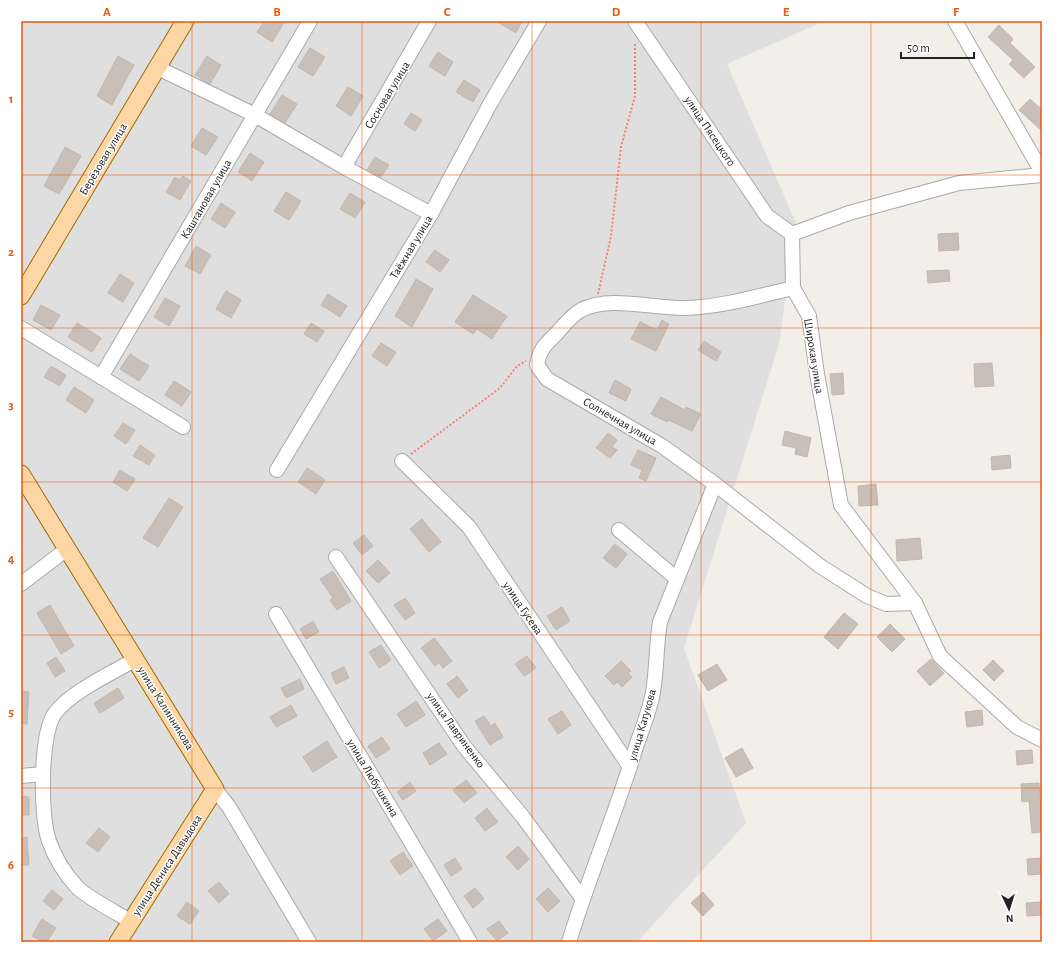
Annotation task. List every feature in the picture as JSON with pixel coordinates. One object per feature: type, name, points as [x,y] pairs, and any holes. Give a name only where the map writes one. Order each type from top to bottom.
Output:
[{"type":"main road","name":"Берёзовая улица","points":[[21,296],[185,21]]},
{"type":"main road","name":"улица Калинникова","points":[[21,474],[216,789]]},
{"type":"main road","name":"улица Дениса Давыдова","points":[[118,942],[130,921],[216,789]]},
{"type":"street","name":"Каштановая улица","points":[[101,377],[310,21]]},
{"type":"street","name":"Сосновая улица","points":[[344,167],[429,21]]},
{"type":"street","name":"Таёжная улица","points":[[277,470],[432,214],[490,104],[539,21]]},
{"type":"street","name":"улица Пясецкого","points":[[635,21],[767,216],[792,234]]},
{"type":"street","points":[[955,21],[1042,172]]},
{"type":"street","points":[[158,68],[255,115],[344,167],[432,214]]},
{"type":"street","points":[[539,352],[581,310],[595,306],[612,303],[686,308],[712,305],[793,288],[792,234],[850,213],[959,183],[1042,175]]},
{"type":"street","name":"Широкая улица","points":[[793,288],[809,316],[817,374],[841,505],[915,603],[940,656],[1018,727],[1042,740]]},
{"type":"street","points":[[21,328],[183,427]]},
{"type":"street","name":"Солнечная улица","points":[[539,352],[537,365],[547,379],[662,446],[715,484],[820,566],[867,596],[886,604],[915,603]]},
{"type":"street","name":"улица Гусева","points":[[402,460],[469,527],[630,767]]},
{"type":"street","name":"улица Катукова","points":[[568,942],[582,898],[592,876],[630,767],[653,692],[656,646],[660,622],[715,484]]},
{"type":"street","points":[[619,530],[677,579]]},
{"type":"street","points":[[21,584],[67,549]]},
{"type":"street","name":"улица Лавриненко","points":[[336,557],[464,746],[523,817],[582,898]]},
{"type":"street","name":"улица Любушкина","points":[[276,614],[470,942]]},
{"type":"street","points":[[130,921],[78,888],[59,865],[48,840],[45,825],[43,774],[47,736],[54,714],[68,699],[136,659]]},
{"type":"street","points":[[21,776],[43,774]]},
{"type":"street","name":"улица Калинникова","points":[[216,789],[229,807],[310,942]]},
{"type":"path","points":[[595,306],[611,236],[621,148],[635,96],[635,21]]},
{"type":"path","points":[[402,460],[500,388],[517,366],[539,352]]},
{"type":"shaded area","points":[[21,21],[814,21],[818,24],[727,64],[796,223],[779,344],[684,648],[746,823],[637,942],[21,942]]},
{"type":"building","points":[[265,21],[285,21],[272,42],[257,32]]},
{"type":"building","points":[[496,21],[522,21],[516,33]]},
{"type":"building","points":[[999,25],[1013,39],[1010,43],[1035,67],[1024,78],[1009,64],[1013,60],[988,37]]},
{"type":"building","points":[[310,48],[325,57],[313,76],[298,67]]},
{"type":"building","points":[[438,52],[453,62],[445,76],[429,66]]},
{"type":"building","points":[[118,56],[134,65],[112,105],[97,96]]},
{"type":"building","points":[[207,56],[221,65],[210,84],[195,75]]},
{"type":"building","points":[[464,80],[480,90],[473,102],[456,92]]},
{"type":"building","points":[[348,87],[363,96],[351,116],[336,106]]},
{"type":"building","points":[[282,95],[297,104],[285,123],[270,114]]},
{"type":"building","points":[[1030,99],[1042,110],[1042,131],[1019,110]]},
{"type":"building","points":[[411,113],[422,120],[415,131],[404,124]]},
{"type":"building","points":[[202,128],[218,137],[206,155],[191,146]]},
{"type":"building","points":[[65,147],[81,156],[59,194],[44,186]]},
{"type":"building","points":[[250,153],[264,162],[252,181],[238,172]]},
{"type":"building","points":[[375,157],[389,165],[381,177],[367,170]]},
{"type":"building","points":[[183,176],[191,181],[180,200],[166,192],[175,177],[180,180]]},
{"type":"building","points":[[286,192],[301,201],[289,220],[274,211]]},
{"type":"building","points":[[350,193],[365,202],[355,218],[340,209]]},
{"type":"building","points":[[221,203],[235,212],[225,228],[211,219]]},
{"type":"building","points":[[958,233],[959,250],[939,251],[938,234]]},
{"type":"building","points":[[196,246],[211,255],[200,274],[185,266]]},
{"type":"building","points":[[435,250],[449,260],[440,272],[426,262]]},
{"type":"building","points":[[949,270],[950,281],[928,283],[927,271]]},
{"type":"building","points":[[120,274],[134,283],[123,302],[108,293]]},
{"type":"building","points":[[416,279],[433,289],[412,327],[395,316]]},
{"type":"building","points":[[226,291],[241,300],[231,318],[216,309]]},
{"type":"building","points":[[328,294],[347,306],[340,317],[321,305]]},
{"type":"building","points":[[473,295],[507,316],[492,339],[477,329],[473,334],[455,322]]},
{"type":"building","points":[[165,298],[180,306],[169,326],[154,317]]},
{"type":"building","points":[[41,305],[60,315],[51,330],[33,320]]},
{"type":"building","points":[[662,320],[669,324],[656,351],[631,339],[640,322],[657,330]]},
{"type":"building","points":[[77,323],[101,338],[92,352],[68,337]]},
{"type":"building","points":[[311,323],[324,331],[317,342],[304,334]]},
{"type":"building","points":[[704,341],[721,352],[716,361],[698,350]]},
{"type":"building","points":[[381,343],[396,352],[387,366],[372,356]]},
{"type":"building","points":[[130,354],[149,366],[139,381],[120,369]]},
{"type":"building","points":[[992,363],[994,386],[975,387],[974,364]]},
{"type":"building","points":[[51,366],[66,375],[60,386],[44,377]]},
{"type":"building","points":[[843,373],[844,394],[832,395],[830,374]]},
{"type":"building","points":[[615,380],[631,389],[626,401],[609,393]]},
{"type":"building","points":[[174,381],[191,392],[182,406],[165,395]]},
{"type":"building","points":[[74,387],[94,400],[86,413],[66,400]]},
{"type":"building","points":[[661,397],[685,410],[686,407],[701,414],[692,431],[668,420],[667,422],[651,414]]},
{"type":"building","points":[[123,423],[135,430],[126,444],[114,436]]},
{"type":"building","points":[[785,431],[811,438],[807,457],[795,454],[796,448],[782,445]]},
{"type":"building","points":[[608,433],[617,440],[612,447],[617,450],[610,458],[596,448]]},
{"type":"building","points":[[140,445],[155,455],[149,465],[133,456]]},
{"type":"building","points":[[638,450],[656,458],[646,481],[639,478],[642,470],[631,465]]},
{"type":"building","points":[[1010,455],[1011,468],[992,470],[991,457]]},
{"type":"building","points":[[307,468],[325,480],[316,494],[298,482]]},
{"type":"building","points":[[120,470],[135,479],[127,491],[113,482]]},
{"type":"building","points":[[876,484],[878,505],[859,506],[858,486]]},
{"type":"building","points":[[169,498],[183,507],[158,547],[143,538]]},
{"type":"building","points":[[422,519],[441,542],[429,552],[410,529]]},
{"type":"building","points":[[364,535],[373,546],[362,555],[353,543]]},
{"type":"building","points":[[920,538],[922,559],[897,561],[896,540]]},
{"type":"building","points":[[615,544],[627,554],[616,568],[603,558]]},
{"type":"building","points":[[378,560],[390,573],[378,583],[366,571]]},
{"type":"building","points":[[333,571],[351,601],[337,610],[330,600],[333,598],[320,579]]},
{"type":"building","points":[[405,598],[415,613],[405,620],[394,605]]},
{"type":"building","points":[[50,605],[74,646],[61,654],[37,613]]},
{"type":"building","points":[[562,607],[570,621],[556,630],[547,616]]},
{"type":"building","points":[[844,613],[858,624],[838,649],[824,637]]},
{"type":"building","points":[[313,621],[319,632],[306,639],[300,629]]},
{"type":"building","points":[[890,624],[905,639],[892,652],[877,637]]},
{"type":"building","points":[[434,638],[452,661],[443,668],[439,663],[435,666],[421,648]]},
{"type":"building","points":[[381,645],[391,660],[379,668],[369,652]]},
{"type":"building","points":[[527,656],[536,668],[524,676],[515,664]]},
{"type":"building","points":[[56,657],[65,671],[55,677],[47,663]]},
{"type":"building","points":[[931,659],[944,673],[930,686],[917,671]]},
{"type":"building","points":[[993,660],[1004,671],[994,681],[983,670]]},
{"type":"building","points":[[621,661],[631,671],[628,673],[632,677],[622,687],[617,682],[614,685],[605,676]]},
{"type":"building","points":[[717,664],[727,680],[708,691],[698,675]]},
{"type":"building","points":[[344,667],[349,678],[336,684],[331,673]]},
{"type":"building","points":[[457,676],[468,690],[458,698],[447,684]]},
{"type":"building","points":[[300,679],[304,689],[286,698],[281,688]]},
{"type":"building","points":[[118,688],[124,698],[100,713],[94,703]]},
{"type":"building","points":[[21,691],[29,692],[27,724],[21,723]]},
{"type":"building","points":[[416,701],[425,715],[406,727],[397,714]]},
{"type":"building","points":[[291,705],[297,716],[276,727],[270,717]]},
{"type":"building","points":[[982,710],[983,725],[967,727],[965,712]]},
{"type":"building","points":[[562,711],[571,725],[558,734],[548,719]]},
{"type":"building","points":[[484,716],[491,726],[495,723],[503,737],[490,745],[475,721]]},
{"type":"building","points":[[382,737],[390,749],[376,758],[368,746]]},
{"type":"building","points":[[327,741],[337,757],[313,772],[303,757]]},
{"type":"building","points":[[439,743],[447,754],[430,765],[423,753]]},
{"type":"building","points":[[742,748],[753,768],[736,777],[725,758]]},
{"type":"building","points":[[1032,750],[1033,763],[1017,765],[1016,751]]},
{"type":"building","points":[[466,780],[477,793],[464,803],[453,790]]},
{"type":"building","points":[[410,782],[416,791],[403,800],[397,792]]},
{"type":"building","points":[[1039,783],[1042,832],[1032,833],[1029,801],[1022,802],[1021,784]]},
{"type":"building","points":[[21,796],[29,797],[29,815],[21,815]]},
{"type":"building","points":[[487,808],[498,822],[485,831],[475,818]]},
{"type":"building","points":[[99,828],[110,837],[98,852],[86,843]]},
{"type":"building","points":[[27,837],[29,865],[21,865],[21,838]]},
{"type":"building","points":[[518,846],[529,859],[518,870],[506,857]]},
{"type":"building","points":[[403,852],[413,866],[400,875],[390,861]]},
{"type":"building","points":[[455,858],[462,869],[451,876],[444,865]]},
{"type":"building","points":[[1042,858],[1042,874],[1028,875],[1027,859]]},
{"type":"building","points":[[219,882],[229,894],[219,903],[208,891]]},
{"type":"building","points":[[475,888],[484,899],[473,908],[464,896]]},
{"type":"building","points":[[548,888],[560,901],[548,912],[536,899]]},
{"type":"building","points":[[52,890],[63,899],[54,910],[43,901]]},
{"type":"building","points":[[703,892],[714,905],[703,916],[691,903]]},
{"type":"building","points":[[187,902],[199,911],[190,924],[177,916]]},
{"type":"building","points":[[1041,902],[1042,915],[1027,916],[1026,903]]},
{"type":"building","points":[[42,919],[56,928],[47,942],[43,942],[32,936]]},
{"type":"building","points":[[438,919],[447,931],[433,941],[424,929]]},
{"type":"building","points":[[499,921],[508,933],[497,941],[487,929]]}]
